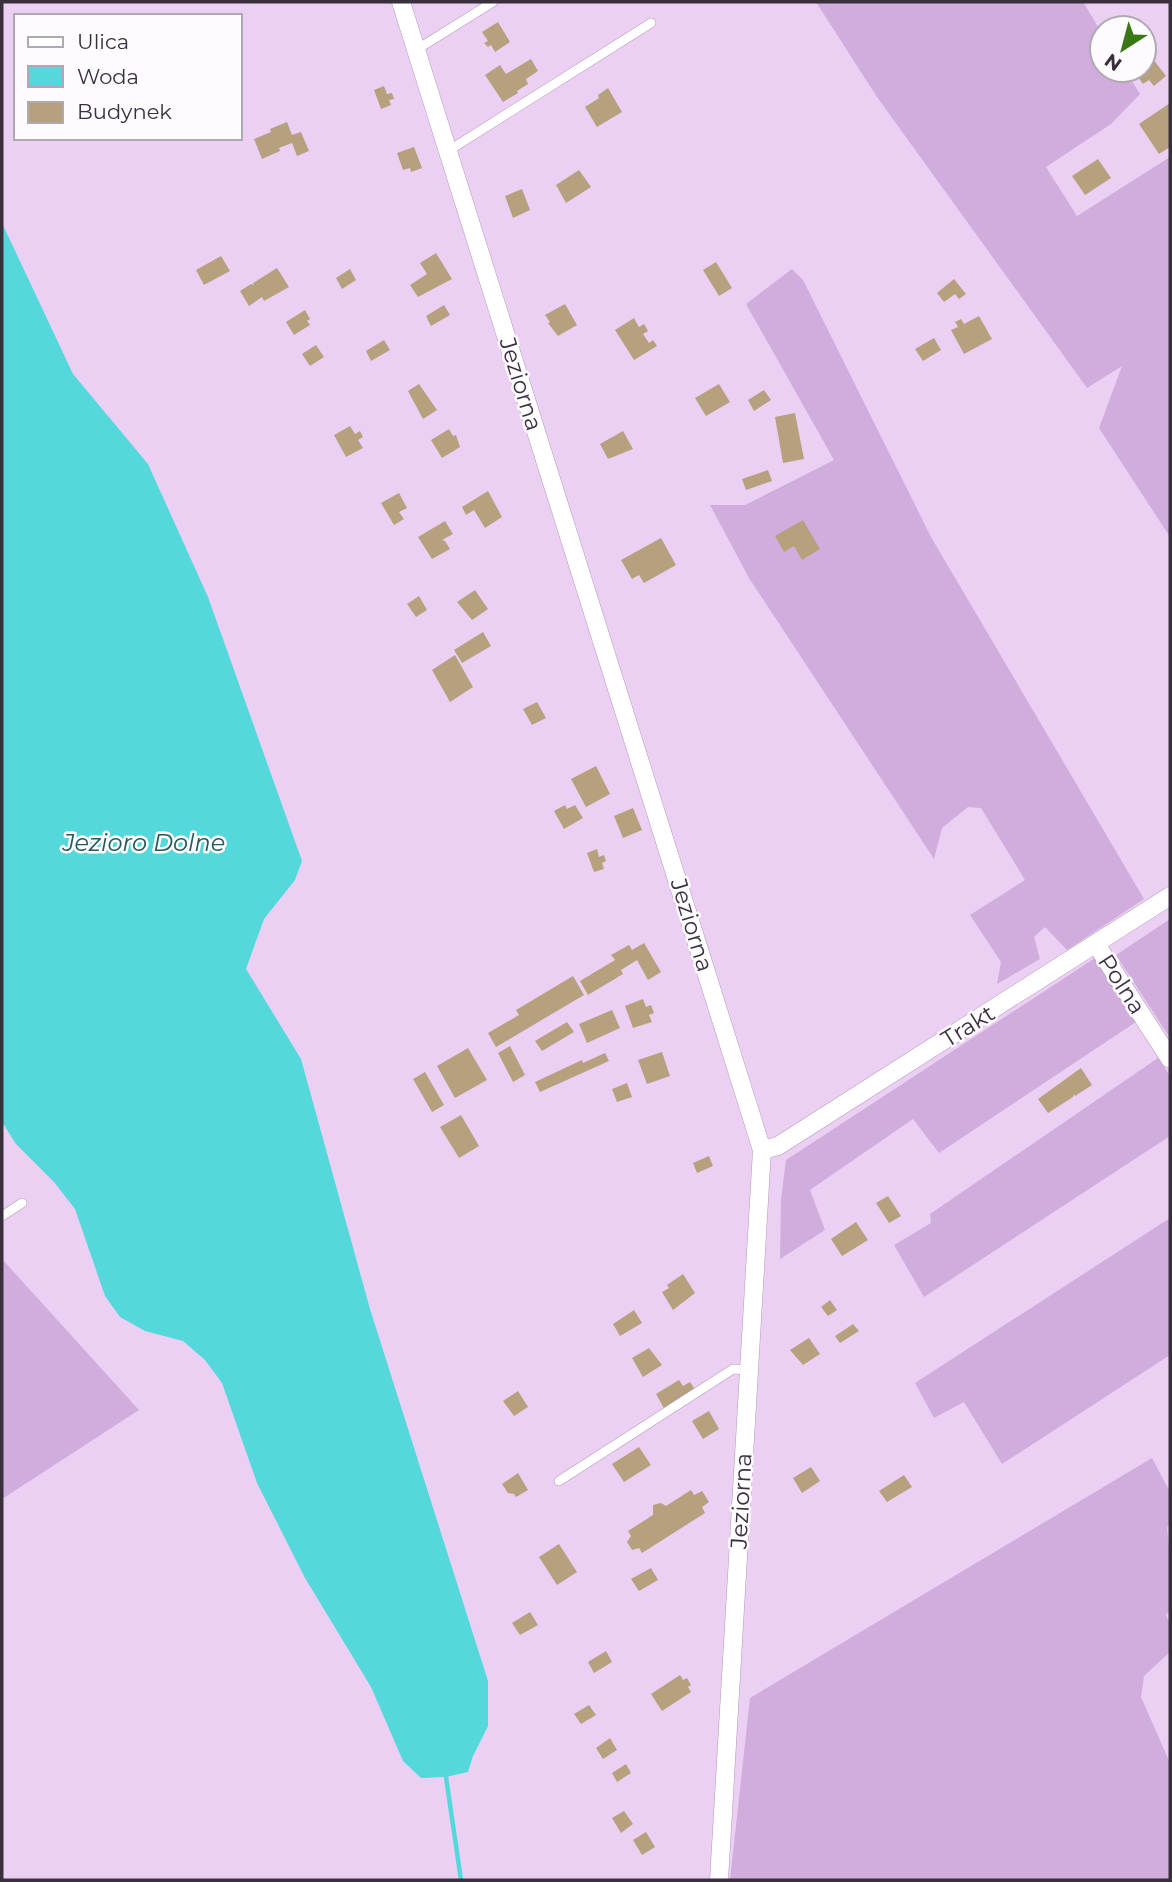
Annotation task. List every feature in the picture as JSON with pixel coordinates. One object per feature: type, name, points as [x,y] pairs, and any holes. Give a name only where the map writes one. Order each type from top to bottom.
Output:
[{"type":"street","name":"Jeziorna","points":[[401,2],[762,1150],[719,1880]]},
{"type":"street","name":"Trakt","points":[[762,1150],[778,1146],[1170,896]]},
{"type":"street","name":"Polna","points":[[1096,944],[1170,1059]]},
{"type":"lane","points":[[416,50],[493,2]]},
{"type":"lane","points":[[448,151],[651,23]]},
{"type":"lane","points":[[2,1216],[22,1203]]},
{"type":"lane","points":[[559,1481],[733,1369],[749,1370]]},
{"type":"shaded area","points":[[816,2],[1083,2],[1090,14],[1088,14],[1088,84],[1134,84],[1140,94],[1111,124],[1046,167],[1077,216],[1170,157],[1170,537],[1099,428],[1122,366],[1087,388],[877,97]]},
{"type":"shaded area","points":[[792,269],[803,280],[931,537],[1144,899],[1067,950],[1045,927],[1034,937],[1040,959],[997,984],[1001,962],[970,915],[1025,880],[981,808],[968,807],[942,828],[934,859],[749,578],[710,505],[745,505],[834,460],[746,304]]},
{"type":"shaded area","points":[[1170,919],[1170,1038],[1116,955]]},
{"type":"shaded area","points":[[1095,958],[1136,1022],[939,1153],[913,1119],[810,1190],[825,1230],[780,1259],[781,1199],[786,1160]]},
{"type":"shaded area","points":[[1158,1058],[1170,1076],[1170,1136],[924,1297],[894,1245],[931,1223],[930,1214]]},
{"type":"shaded area","points":[[1170,1218],[1170,1355],[1002,1464],[964,1402],[934,1418],[915,1383]]},
{"type":"shaded area","points":[[2,1259],[139,1410],[2,1499]]},
{"type":"shaded area","points":[[1152,1458],[1170,1492],[1170,1524],[1167,1527],[1170,1609],[1166,1615],[1170,1625],[1170,1652],[1144,1676],[1141,1697],[1170,1763],[1170,1880],[730,1880],[750,1698]]},
{"type":"water","name":"Jezioro Dolne","points":[[2,223],[73,374],[148,464],[208,597],[302,861],[295,880],[264,919],[246,969],[301,1059],[370,1309],[488,1681],[488,1726],[468,1772],[446,1777],[421,1778],[403,1761],[371,1687],[305,1578],[257,1483],[222,1383],[205,1360],[183,1341],[145,1331],[120,1317],[105,1296],[75,1209],[54,1182],[16,1144],[2,1122]]},
{"type":"building","points":[[498,22],[510,42],[495,52],[491,45],[488,47],[484,43],[488,41],[482,32]]},
{"type":"building","points":[[531,59],[538,71],[526,79],[528,84],[517,91],[518,93],[503,102],[485,75],[500,65],[506,74]]},
{"type":"building","points":[[1158,66],[1166,76],[1158,83]]},
{"type":"building","points":[[384,86],[387,94],[392,93],[394,99],[389,100],[391,105],[381,109],[374,90]]},
{"type":"building","points":[[608,88],[622,112],[597,127],[585,107]]},
{"type":"building","points":[[1170,103],[1170,147],[1159,154],[1139,124]]},
{"type":"building","points":[[287,122],[292,135],[301,132],[309,151],[297,156],[292,143],[262,159],[254,139]]},
{"type":"building","points":[[414,147],[422,168],[411,172],[410,168],[403,170],[397,153]]},
{"type":"building","points":[[1098,159],[1111,178],[1085,195],[1072,176]]},
{"type":"building","points":[[579,170],[591,187],[566,203],[556,185]]},
{"type":"building","points":[[522,189],[530,210],[513,218],[505,196]]},
{"type":"building","points":[[436,253],[452,279],[418,297],[410,285],[427,274],[420,263]]},
{"type":"building","points":[[221,256],[230,271],[204,285],[196,270]]},
{"type":"building","points":[[716,262],[732,288],[719,296],[703,270]]},
{"type":"building","points":[[277,268],[289,287],[264,301],[262,297],[249,306],[240,291],[251,284],[254,285],[253,283]]},
{"type":"building","points":[[350,269],[356,280],[342,289],[336,278]]},
{"type":"building","points":[[954,279],[966,294],[959,299],[955,294],[944,302],[937,293]]},
{"type":"building","points":[[565,304],[577,325],[558,336],[545,315]]},
{"type":"building","points":[[444,305],[450,315],[431,326],[426,316]]},
{"type":"building","points":[[305,310],[310,325],[294,335],[286,322]]},
{"type":"building","points":[[979,316],[992,339],[964,354],[951,330],[958,327],[955,322],[961,319],[964,324]]},
{"type":"building","points":[[634,318],[639,327],[644,324],[648,331],[643,334],[649,343],[653,340],[657,346],[634,360],[615,330]]},
{"type":"building","points":[[934,338],[941,350],[923,361],[915,349]]},
{"type":"building","points":[[384,340],[390,350],[371,361],[366,351]]},
{"type":"building","points":[[316,345],[324,357],[310,366],[302,354]]},
{"type":"building","points":[[419,384],[437,410],[423,419],[408,391]]},
{"type":"building","points":[[719,384],[730,402],[706,416],[695,398]]},
{"type":"building","points":[[764,390],[771,400],[754,411],[748,400]]},
{"type":"building","points":[[795,413],[804,459],[783,463],[775,417]]},
{"type":"building","points":[[350,426],[355,434],[360,431],[363,437],[358,440],[363,448],[346,457],[334,435]]},
{"type":"building","points":[[449,429],[453,436],[456,435],[460,447],[442,458],[431,440]]},
{"type":"building","points":[[623,431],[633,449],[608,459],[600,444]]},
{"type":"building","points":[[768,470],[772,481],[746,490],[742,479]]},
{"type":"building","points":[[488,491],[502,517],[485,528],[474,510],[466,515],[462,507]]},
{"type":"building","points":[[399,493],[407,508],[399,512],[404,519],[394,525],[381,503]]},
{"type":"building","points":[[803,520],[820,549],[802,560],[794,546],[784,552],[775,536]]},
{"type":"building","points":[[445,521],[453,534],[442,540],[450,549],[432,559],[418,537]]},
{"type":"building","points":[[661,538],[676,565],[644,583],[639,575],[632,579],[621,560]]},
{"type":"building","points":[[475,590],[488,609],[472,620],[457,602]]},
{"type":"building","points":[[419,596],[427,610],[416,617],[407,604]]},
{"type":"building","points":[[483,632],[491,646],[462,663],[454,650]]},
{"type":"building","points":[[455,655],[473,687],[450,702],[432,670]]},
{"type":"building","points":[[537,702],[546,718],[532,725],[523,709]]},
{"type":"building","points":[[596,766],[610,794],[586,807],[571,779]]},
{"type":"building","points":[[565,805],[567,809],[575,805],[583,818],[564,829],[554,811]]},
{"type":"building","points":[[633,808],[642,830],[623,838],[614,816]]},
{"type":"building","points":[[597,849],[599,857],[604,855],[606,861],[602,863],[604,869],[594,872],[587,853]]},
{"type":"building","points":[[644,943],[661,972],[648,980],[637,960],[621,970],[623,974],[588,995],[580,981],[615,960],[611,955],[629,945],[632,950]]},
{"type":"building","points":[[573,976],[584,995],[496,1047],[488,1033],[519,1015],[516,1010]]},
{"type":"building","points":[[643,999],[646,1007],[651,1005],[654,1013],[649,1015],[652,1022],[633,1028],[625,1006]]},
{"type":"building","points":[[612,1010],[620,1028],[587,1043],[579,1024]]},
{"type":"building","points":[[567,1022],[574,1032],[542,1051],[535,1041]]},
{"type":"building","points":[[510,1046],[525,1075],[513,1082],[498,1053]]},
{"type":"building","points":[[468,1048],[487,1080],[455,1098],[437,1066]]},
{"type":"building","points":[[662,1052],[670,1076],[647,1084],[638,1060]]},
{"type":"building","points":[[605,1053],[609,1061],[540,1092],[535,1082],[582,1060],[583,1063]]},
{"type":"building","points":[[1081,1068],[1092,1085],[1048,1113],[1038,1099]]},
{"type":"building","points":[[425,1072],[444,1105],[432,1112],[413,1079]]},
{"type":"building","points":[[627,1083],[632,1097],[617,1102],[612,1089]]},
{"type":"building","points":[[461,1115],[479,1146],[459,1158],[440,1127]]},
{"type":"building","points":[[709,1156],[713,1166],[697,1173],[693,1163]]},
{"type":"building","points":[[888,1196],[901,1216],[889,1223],[876,1203]]},
{"type":"building","points":[[856,1222],[868,1240],[842,1256],[831,1239]]},
{"type":"building","points":[[683,1274],[695,1293],[673,1310],[662,1292]]},
{"type":"building","points":[[830,1300],[837,1310],[828,1316],[821,1307]]},
{"type":"building","points":[[634,1310],[642,1323],[620,1336],[613,1324]]},
{"type":"building","points":[[853,1324],[859,1331],[840,1343],[835,1336]]},
{"type":"building","points":[[809,1338],[820,1354],[803,1365],[790,1350]]},
{"type":"building","points":[[649,1348],[662,1365],[643,1377],[632,1358]]},
{"type":"building","points":[[679,1380],[683,1386],[690,1382],[696,1391],[665,1410],[656,1394]]},
{"type":"building","points":[[518,1391],[528,1407],[514,1416],[503,1401]]},
{"type":"building","points":[[709,1411],[719,1429],[703,1439],[692,1421]]},
{"type":"building","points":[[639,1447],[651,1465],[624,1482],[612,1464]]},
{"type":"building","points":[[811,1467],[820,1481],[802,1493],[793,1478]]},
{"type":"building","points":[[518,1473],[528,1490],[516,1497],[508,1493],[502,1484]]},
{"type":"building","points":[[904,1475],[912,1487],[887,1502],[879,1491]]},
{"type":"building","points":[[691,1490],[694,1495],[702,1491],[709,1502],[702,1507],[705,1513],[642,1553],[639,1548],[632,1550],[627,1542],[631,1536],[628,1531],[653,1515],[653,1505],[661,1503],[666,1506]]},
{"type":"building","points":[[559,1544],[577,1572],[557,1585],[539,1557]]},
{"type":"building","points":[[651,1568],[658,1580],[639,1591],[631,1579]]},
{"type":"building","points":[[530,1612],[538,1625],[520,1635],[512,1623]]},
{"type":"building","points":[[606,1651],[612,1662],[594,1673],[588,1662]]},
{"type":"building","points":[[680,1675],[683,1680],[687,1678],[691,1692],[662,1711],[651,1694]]},
{"type":"building","points":[[589,1705],[596,1715],[581,1724],[574,1714]]},
{"type":"building","points":[[610,1738],[617,1750],[603,1759],[596,1748]]},
{"type":"building","points":[[626,1764],[631,1773],[617,1782],[612,1773]]},
{"type":"building","points":[[624,1811],[633,1824],[621,1833],[612,1818]]},
{"type":"building","points":[[646,1832],[655,1847],[642,1855],[633,1840]]},
{"type":"waterway","points":[[446,1777],[461,1880]]}]
